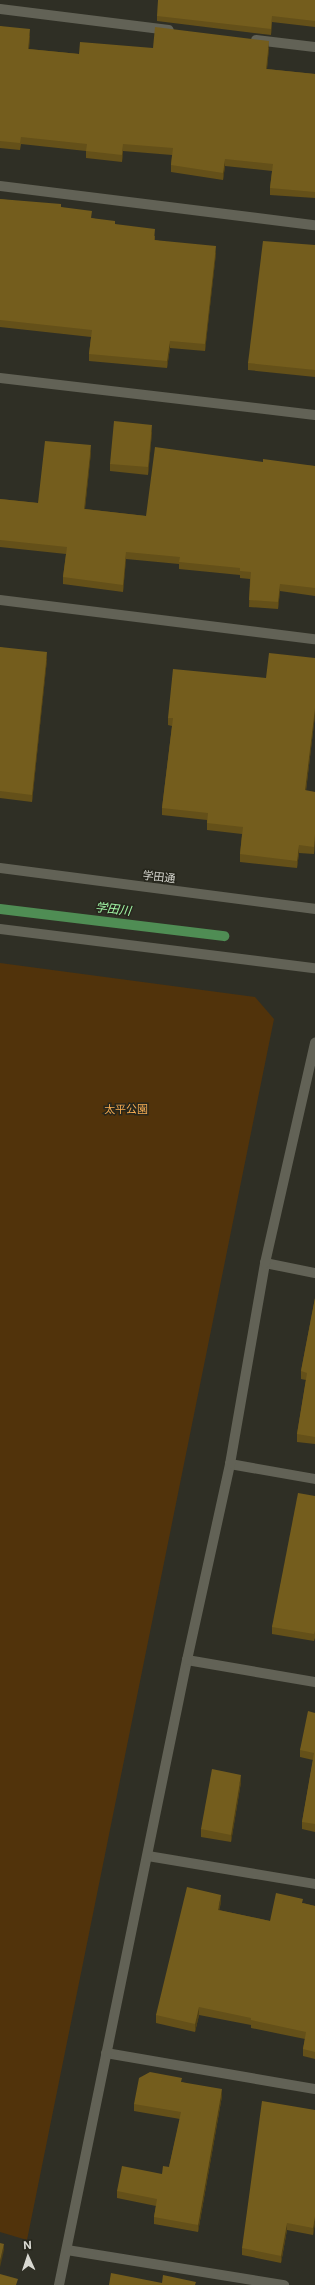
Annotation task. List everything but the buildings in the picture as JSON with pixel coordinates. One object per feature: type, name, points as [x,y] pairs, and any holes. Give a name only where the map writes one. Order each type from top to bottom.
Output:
[{"type":"street","points":[[0,9],[181,31]]},
{"type":"street","points":[[244,39],[315,48]]},
{"type":"street","points":[[0,186],[315,225]]},
{"type":"street","points":[[0,378],[315,415]]},
{"type":"street","points":[[0,600],[315,639]]},
{"type":"street","name":"学田通","points":[[0,868],[315,909]]},
{"type":"street","points":[[0,929],[315,968]]},
{"type":"street","points":[[59,2285],[187,1660],[230,1464],[265,1264],[315,1043]]},
{"type":"street","points":[[265,1264],[315,1273]]},
{"type":"street","points":[[230,1464],[315,1479]]},
{"type":"street","points":[[187,1660],[315,1682]]},
{"type":"street","points":[[148,1856],[315,1884]]},
{"type":"street","points":[[106,2053],[315,2089]]},
{"type":"street","points":[[66,2250],[284,2285]]},
{"type":"green space","name":"太平公園","points":[[0,963],[255,997],[274,1019],[27,2240],[0,2232]]},
{"type":"waterway","name":"学田川","points":[[0,909],[224,936]]}]
